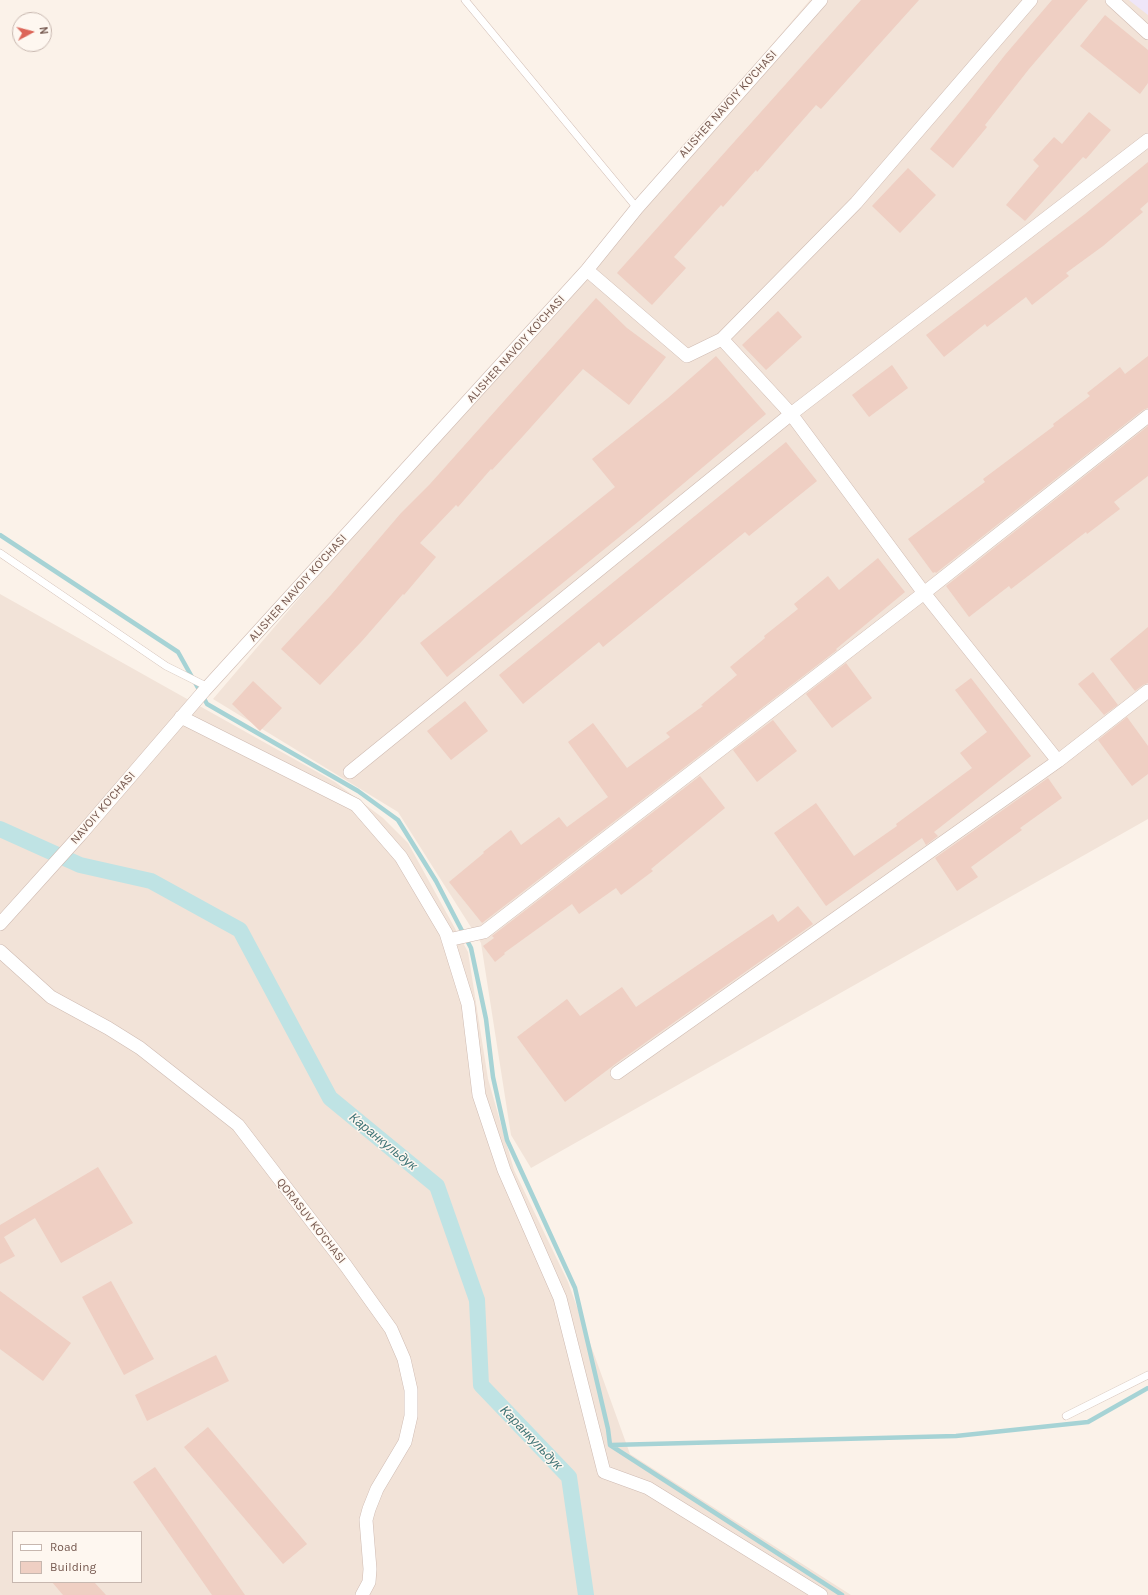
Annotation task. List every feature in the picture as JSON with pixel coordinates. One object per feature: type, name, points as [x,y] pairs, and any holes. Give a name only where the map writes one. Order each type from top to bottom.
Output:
[{"type":"street","name":"ALISHER NAVOIY KO'CHASI","points":[[206,689],[587,270],[637,208],[821,0]]},
{"type":"street","points":[[587,270],[687,356],[722,339],[856,203],[1031,0]]},
{"type":"street","points":[[1112,0],[1148,33]]},
{"type":"street","points":[[350,772],[791,414],[1148,140]]},
{"type":"street","points":[[722,339],[791,414],[924,593],[1058,761]]},
{"type":"street","points":[[448,940],[484,932],[924,593],[1148,416]]},
{"type":"street","name":"NAVOIY KO'CHASI","points":[[0,924],[81,834],[206,689]]},
{"type":"street","points":[[617,1073],[1058,761],[1148,691]]},
{"type":"street","points":[[181,717],[356,805],[401,856],[446,933],[468,1004],[479,1096],[504,1170],[560,1298],[604,1472],[648,1488],[821,1595]]},
{"type":"street","name":"QORASUV KO'CHASI","points":[[0,951],[51,998],[108,1028],[140,1048],[238,1125],[346,1266],[391,1329],[404,1359],[410,1390],[411,1416],[405,1442],[377,1489],[369,1509],[366,1520],[370,1569],[369,1582],[362,1595]]},
{"type":"lane","points":[[465,0],[637,208]]},
{"type":"lane","points":[[0,553],[166,666],[206,689]]},
{"type":"lane","points":[[1066,1416],[1148,1375]]},
{"type":"shaded area","points":[[810,0],[1148,0],[1148,819],[531,1168],[511,1135],[481,943],[398,812],[213,699]]},
{"type":"shaded area","points":[[1129,0],[1148,0],[1148,15],[1130,1]]},
{"type":"shaded area","points":[[0,594],[335,782],[383,818],[408,843],[468,952],[488,1079],[514,1170],[568,1282],[630,1454],[851,1595],[0,1595]]},
{"type":"building","points":[[861,0],[919,0],[821,109],[816,105],[757,172],[756,170],[723,207],[721,205],[674,257],[686,268],[652,305],[617,273]]},
{"type":"building","points":[[1052,0],[1088,0],[1029,69],[985,125],[987,127],[953,168],[930,149],[1005,55]]},
{"type":"building","points":[[1105,15],[1148,50],[1148,83],[1140,94],[1080,46]]},
{"type":"building","points":[[1089,112],[1111,130],[1086,159],[1083,157],[1025,221],[1006,205],[1039,166],[1033,160],[1054,137],[1062,144]]},
{"type":"building","points":[[1148,162],[1148,202],[1140,209],[1143,212],[1103,246],[1066,273],[1069,276],[1032,305],[1026,297],[987,327],[985,324],[944,357],[926,335],[1085,214]]},
{"type":"building","points":[[908,168],[936,195],[900,233],[872,206]]},
{"type":"building","points":[[596,298],[627,328],[666,357],[629,405],[583,369],[458,507],[456,505],[420,543],[436,557],[404,595],[403,594],[362,641],[320,685],[281,649],[331,595],[401,513],[430,484]]},
{"type":"building","points":[[778,311],[802,337],[766,370],[742,345]]},
{"type":"building","points":[[716,356],[766,414],[639,521],[447,677],[420,643],[615,487],[592,459],[668,398]]},
{"type":"building","points":[[1148,356],[1148,408],[1143,410],[936,573],[933,573],[908,539],[985,482],[983,479],[1054,426],[1053,424],[1090,396],[1087,393],[1120,367],[1125,374]]},
{"type":"building","points":[[892,365],[908,388],[869,417],[852,395]]},
{"type":"building","points":[[1148,426],[1148,476],[1114,502],[1120,509],[1087,534],[1086,532],[1011,589],[1009,586],[969,617],[946,586]]},
{"type":"building","points":[[786,442],[817,481],[749,536],[745,532],[603,647],[599,642],[523,704],[499,675]]},
{"type":"building","points":[[878,558],[905,592],[836,649],[837,650],[482,923],[449,882],[511,830],[521,845],[559,817],[567,827],[608,797],[568,742],[593,723],[627,768],[670,737],[666,733],[703,706],[701,705],[737,675],[730,667],[765,638],[764,636],[798,609],[794,604],[828,576],[839,590]]},
{"type":"building","points":[[1148,627],[1148,683],[1135,691],[1110,659]]},
{"type":"building","points":[[846,663],[872,698],[832,728],[806,694]]},
{"type":"building","points":[[1093,672],[1118,705],[1104,715],[1078,684]]},
{"type":"building","points":[[971,678],[1031,756],[934,832],[938,836],[926,845],[922,838],[826,906],[774,833],[816,803],[854,856],[897,826],[896,824],[972,768],[960,753],[987,732],[955,690]]},
{"type":"building","points":[[253,681],[282,708],[260,731],[232,704]]},
{"type":"building","points":[[465,701],[488,731],[451,760],[427,731]]},
{"type":"building","points":[[1127,717],[1148,746],[1148,774],[1132,786],[1098,740]]},
{"type":"building","points":[[773,720],[797,751],[757,782],[733,750]]},
{"type":"building","points":[[700,776],[725,808],[651,869],[653,871],[621,895],[616,888],[579,914],[572,904],[504,953],[505,954],[495,962],[483,946],[494,938],[492,936]]},
{"type":"building","points":[[1048,778],[1062,798],[1020,828],[1022,830],[971,867],[978,877],[957,891],[935,858]]},
{"type":"building","points":[[798,906],[813,924],[618,1062],[565,1102],[517,1037],[567,999],[580,1016],[622,987],[636,1007],[773,914],[778,922]]},
{"type":"building","points":[[98,1167],[133,1223],[61,1263],[35,1218],[4,1237],[15,1256],[0,1264],[0,1225]]},
{"type":"building","points":[[111,1281],[154,1359],[124,1375],[82,1297]]},
{"type":"building","points":[[0,1291],[71,1343],[43,1381],[0,1349]]},
{"type":"building","points":[[216,1355],[229,1381],[147,1421],[135,1395]]},
{"type":"building","points":[[208,1427],[307,1544],[283,1564],[184,1447]]},
{"type":"building","points":[[155,1467],[245,1595],[212,1595],[133,1482]]},
{"type":"building","points":[[53,1583],[95,1583],[106,1595],[63,1595]]},
{"type":"waterway","points":[[0,535],[178,652],[207,704],[358,791],[398,820],[436,881],[471,948],[486,1019],[493,1077],[507,1140],[575,1288],[608,1429],[610,1445],[842,1595]]},
{"type":"waterway","name":"Каранкульдук","points":[[0,829],[80,865],[151,881],[240,930],[330,1098],[437,1186],[477,1300],[481,1385],[569,1477],[586,1595]]},
{"type":"waterway","points":[[611,1445],[956,1436],[1088,1422],[1148,1388]]}]
